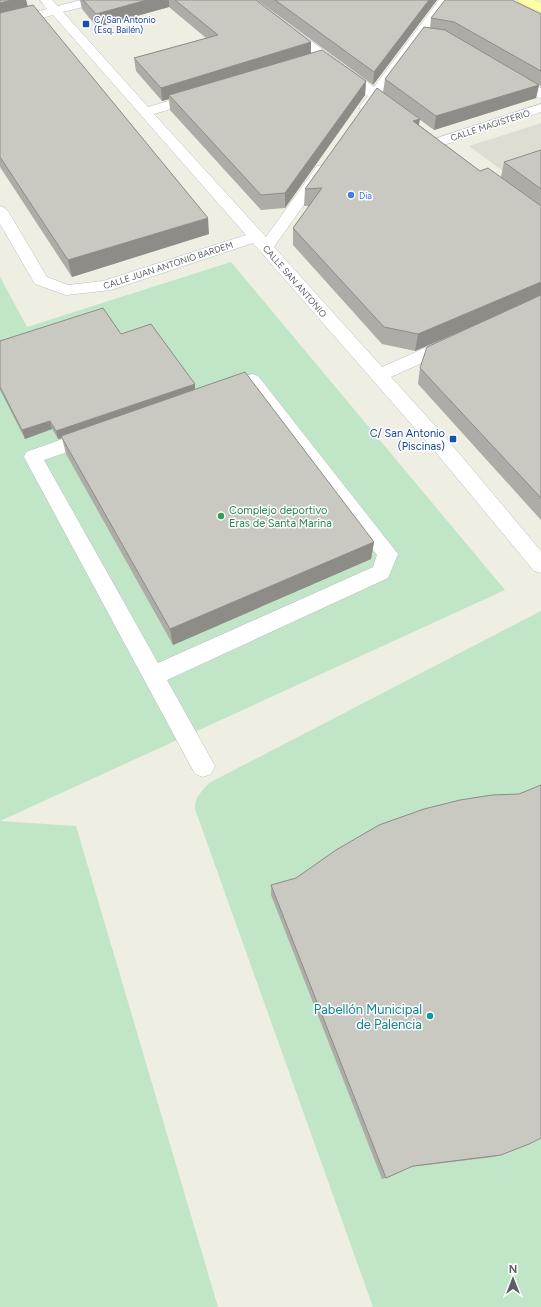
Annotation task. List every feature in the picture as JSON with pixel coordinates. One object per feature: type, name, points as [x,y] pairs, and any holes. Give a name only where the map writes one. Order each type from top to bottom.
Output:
[{"type":"main road","points":[[524,0],[541,8]]},
{"type":"street","name":"CALLE SAN ANTONIO","points":[[46,0],[440,444],[540,563]]},
{"type":"street","points":[[0,25],[95,0]]},
{"type":"street","points":[[247,0],[318,59],[374,94],[405,117]]},
{"type":"street","points":[[358,119],[374,94],[445,0]]},
{"type":"street","points":[[419,35],[433,37]]},
{"type":"street","points":[[501,70],[541,94]]},
{"type":"street","points":[[145,112],[214,91]]},
{"type":"street","name":"CALLE MAGISTERIO","points":[[439,142],[541,108]]},
{"type":"street","points":[[428,134],[454,153]]},
{"type":"street","points":[[261,242],[330,158]]},
{"type":"street","name":"CALLE JUAN ANTONIO BARDEM","points":[[0,211],[40,280],[66,290],[105,286],[261,242]]},
{"type":"street","points":[[379,375],[463,338]]},
{"type":"street","points":[[153,676],[381,572],[388,554],[252,380],[207,396]]},
{"type":"street","points":[[105,431],[33,457],[203,766]]},
{"type":"shaded area","points":[[541,123],[541,199],[469,146]]},
{"type":"green space","name":"Complejo deportivo Eras de Santa Marina","points":[[231,262],[505,590],[0,821],[0,277],[27,327]]},
{"type":"green space","points":[[541,611],[541,1307],[373,1307],[195,809],[195,805],[199,795],[209,783]]},
{"type":"green space","points":[[0,821],[76,826],[218,1307],[0,1307]]},
{"type":"building","points":[[0,0],[12,0],[0,3]]},
{"type":"building","points":[[83,0],[147,0],[96,14]]},
{"type":"building","points":[[175,0],[256,0],[311,42],[161,88],[134,58],[218,35]]},
{"type":"building","points":[[275,0],[429,0],[374,72]]},
{"type":"building","points":[[445,0],[512,0],[541,14],[541,71],[454,22],[431,18]]},
{"type":"building","points":[[33,5],[208,218],[68,260],[0,157],[0,13]]},
{"type":"building","points":[[424,27],[445,30],[539,85],[436,116],[385,79]]},
{"type":"building","points":[[322,50],[366,81],[285,193],[261,195],[169,95]]},
{"type":"building","points":[[377,88],[420,119],[413,121],[480,171],[488,168],[541,206],[541,282],[418,334],[384,327],[293,228],[322,188],[305,189]]},
{"type":"building","points":[[541,150],[541,189],[504,162]]},
{"type":"building","points":[[541,295],[541,498],[420,368],[427,347]]},
{"type":"building","points":[[103,308],[121,334],[151,324],[195,384],[56,431],[50,421],[22,430],[0,387],[0,341]]},
{"type":"building","points":[[245,372],[374,542],[170,629],[61,436]]},
{"type":"building","name":"Pabellón Municipal de Palencia","points":[[541,785],[541,1138],[501,1155],[413,1166],[386,1178],[271,885],[296,878],[336,850],[379,825],[424,809],[460,800],[492,795],[519,794]]},
{"type":"place","name":"C/ San Antonio (Esq. Bailén)","points":[[86,24]]},
{"type":"place","name":"Dia","points":[[351,195]]},
{"type":"place","name":"C/ San Antonio (Piscinas)","points":[[453,439]]},
{"type":"place","name":"Complejo deportivo Eras de Santa Marina","points":[[221,516]]},
{"type":"place","name":"Pabellón Municipal de Palencia","points":[[430,1016]]}]
